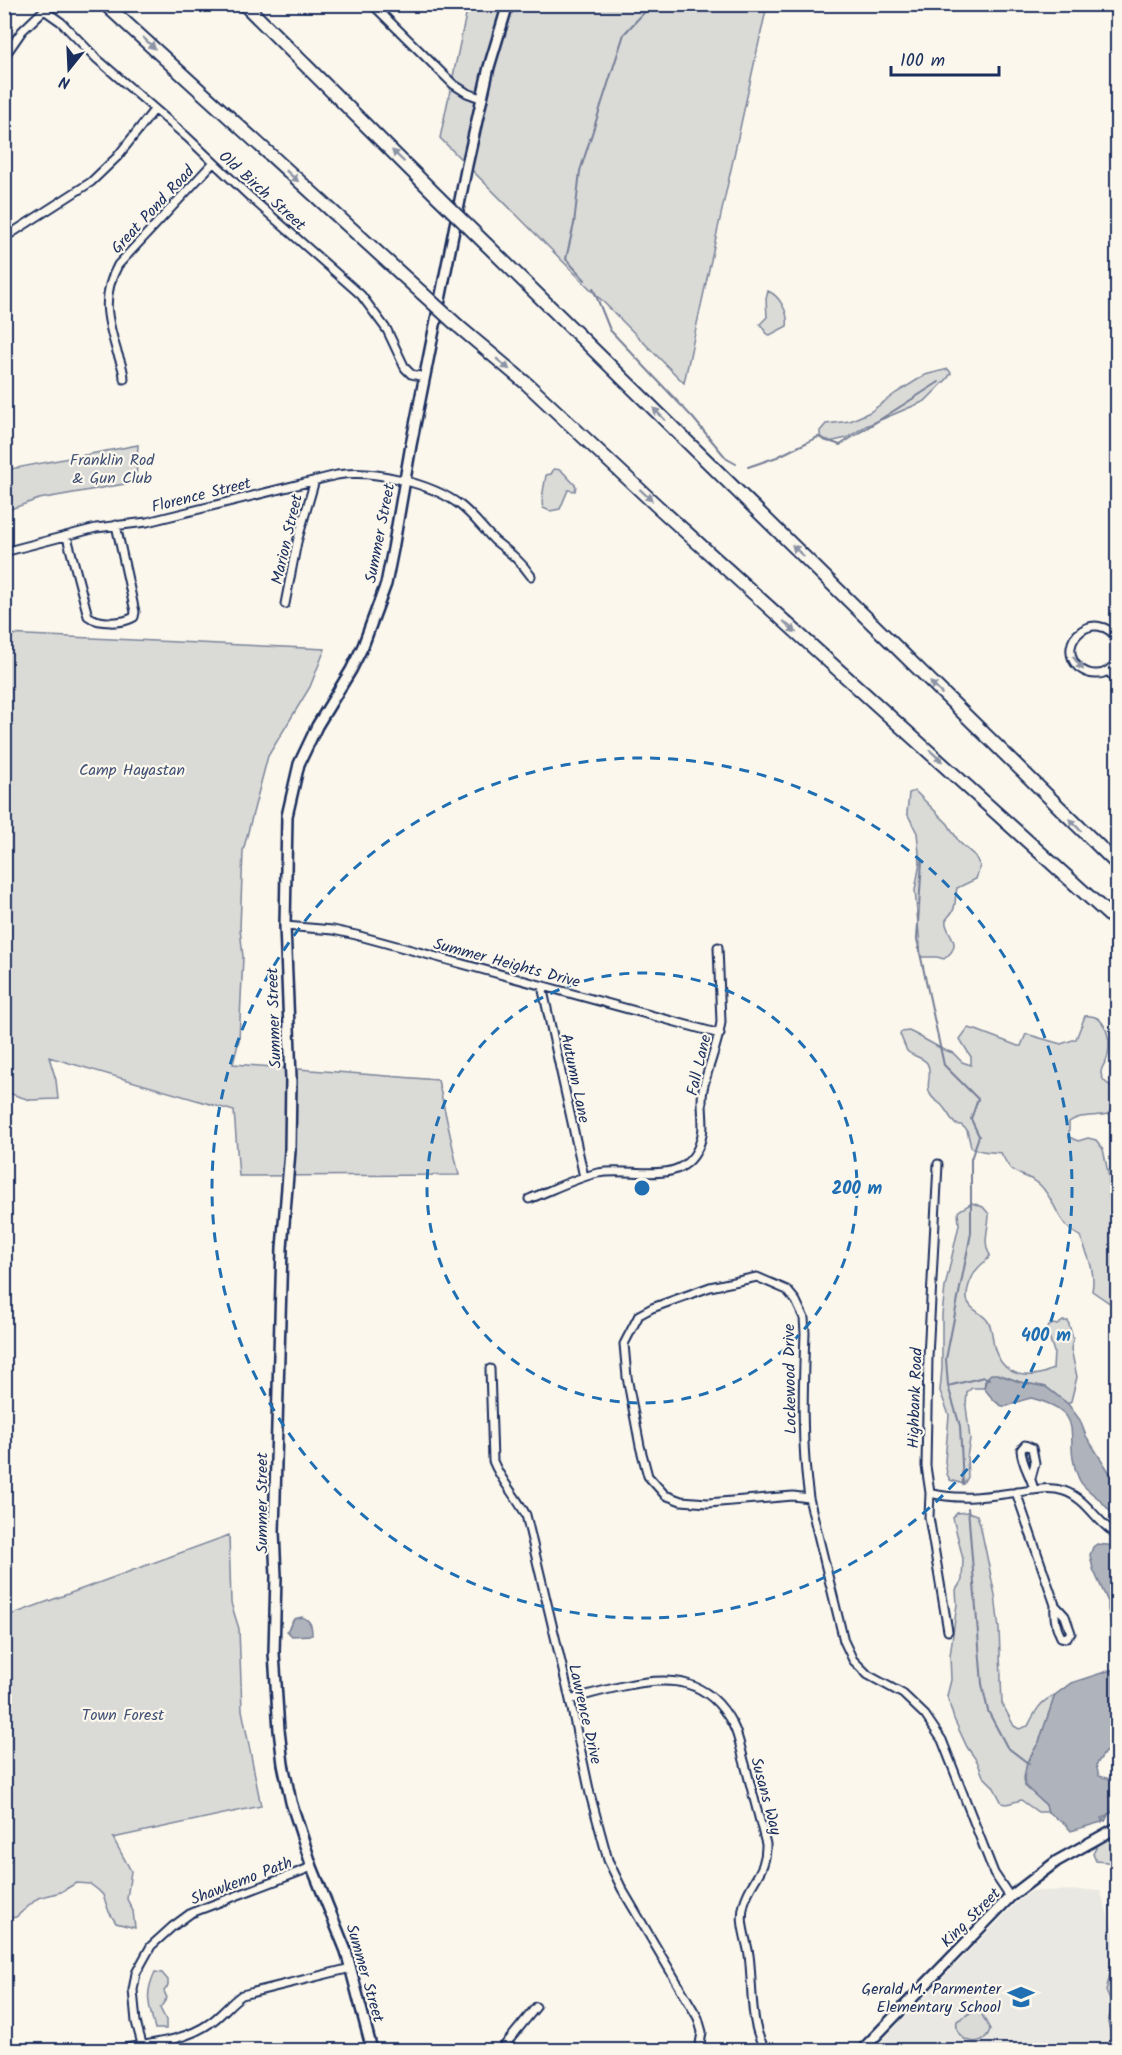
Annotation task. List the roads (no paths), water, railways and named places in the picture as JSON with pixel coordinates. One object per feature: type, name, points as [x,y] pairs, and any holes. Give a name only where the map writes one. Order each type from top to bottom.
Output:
[{"type":"highway","points":[[105,4],[1118,922]]},
{"type":"highway","points":[[244,4],[1118,865]]},
{"type":"main road","name":"Summer Street","points":[[372,2050],[351,1968],[333,1915],[312,1867],[291,1802],[279,1730],[274,1653],[276,1576],[274,1532],[282,1248],[290,1151],[291,1078],[285,926],[287,816],[292,790],[306,748],[329,704],[351,670],[373,621],[389,573],[424,377],[496,39],[508,4]]},
{"type":"main road","name":"King Street","points":[[862,2050],[1010,1897],[1057,1861],[1118,1827]]},
{"type":"street","points":[[372,4],[453,84],[483,99]]},
{"type":"street","points":[[1108,4],[1118,13]]},
{"type":"street","name":"Old Birch Street","points":[[4,57],[22,32],[44,10],[61,22],[154,110],[187,137],[361,295],[387,330],[405,368],[411,374],[424,377]]},
{"type":"street","points":[[4,238],[91,182],[117,157],[154,110]]},
{"type":"street","name":"Great Pond Road","points":[[124,379],[107,312],[107,294],[111,279],[118,265],[213,163]]},
{"type":"street","name":"Florence Street","points":[[4,552],[96,528],[147,522],[315,480],[359,472],[404,481],[448,497],[461,506],[496,541],[522,562],[531,576]]},
{"type":"street","name":"Marion Street","points":[[285,604],[297,542],[315,480]]},
{"type":"street","points":[[67,537],[88,616],[98,621],[127,621],[134,617],[135,612],[116,525]]},
{"type":"street","points":[[1117,662],[1108,671],[1094,674],[1080,669],[1073,660],[1071,646],[1079,632],[1092,626],[1107,629],[1118,640]]},
{"type":"street","points":[[1108,671],[1118,682]]},
{"type":"street","name":"Summer Heights Drive","points":[[285,926],[333,930],[356,935],[720,1034]]},
{"type":"street","name":"Fall Lane","points":[[529,1199],[584,1176],[614,1170],[668,1173],[691,1160],[703,1134],[702,1092],[720,1034],[718,947]]},
{"type":"street","name":"Autumn Lane","points":[[542,986],[584,1176]]},
{"type":"street","name":"Highbank Road","points":[[938,1164],[927,1389],[926,1466],[930,1493],[928,1510],[948,1630]]},
{"type":"street","name":"Lockewood Drive","points":[[809,1498],[793,1496],[708,1503],[681,1501],[665,1495],[648,1476],[627,1377],[624,1344],[639,1315],[652,1308],[711,1287],[757,1277],[786,1290],[796,1301],[804,1318],[806,1333],[803,1435],[809,1498],[844,1641],[853,1660],[868,1675],[903,1694],[921,1710],[942,1740],[994,1873],[1010,1897]]},
{"type":"street","name":"Lawrence Drive","points":[[490,1370],[493,1461],[498,1475],[519,1501],[526,1515],[590,1794],[608,1860],[622,1889],[698,2018],[702,2032],[699,2050]]},
{"type":"street","points":[[1031,1478],[1034,1490]]},
{"type":"street","points":[[930,1493],[964,1497],[1056,1489],[1073,1495],[1084,1503],[1107,1528],[1118,1535]]},
{"type":"street","points":[[1016,1492],[1055,1605]]},
{"type":"street","name":"Susans Way","points":[[570,1700],[651,1680],[673,1680],[709,1693],[718,1701],[733,1725],[766,1844],[765,1862],[744,1902],[742,1928],[749,1954],[759,2035],[766,2050]]},
{"type":"street","name":"Shawkemo Path","points":[[142,2044],[136,2022],[133,1990],[136,1973],[151,1946],[191,1913],[312,1867]]},
{"type":"street","points":[[114,2050],[194,2032],[211,2023],[230,2003],[242,1995],[351,1968]]},
{"type":"street","points":[[501,2050],[536,2007]]},
{"type":"waterway","points":[[585,280],[566,259],[574,224],[580,171],[624,34],[652,4]]},
{"type":"waterway","points":[[593,288],[610,330],[693,418],[727,459],[736,464]]},
{"type":"waterway","points":[[748,467],[777,457],[818,437],[840,445],[939,382]]},
{"type":"waterway","points":[[922,860],[917,939],[944,1065],[978,1099],[971,1119],[979,1136],[971,1159],[971,1233],[946,1359],[948,1386],[960,1426],[963,1484]]},
{"type":"waterway","points":[[948,1386],[984,1377],[989,1379]]},
{"type":"waterway","points":[[968,1508],[982,1684],[988,1711],[1007,1747],[1029,1764]]},
{"type":"waterway","points":[[1101,1818],[1105,1821],[1108,1814]]},
{"type":"waterway","points":[[1118,1966],[1113,1970],[1118,2002]]},
{"type":"place","name":"Gerald M. Parmenter Elementary School","points":[[1021,1997]]},
{"type":"park label","name":"Franklin Rod & Gun Club","points":[[112,468]]},
{"type":"park label","name":"Camp Hayastan","points":[[132,769]]},
{"type":"park label","name":"Town Forest","points":[[123,1714]]}]
